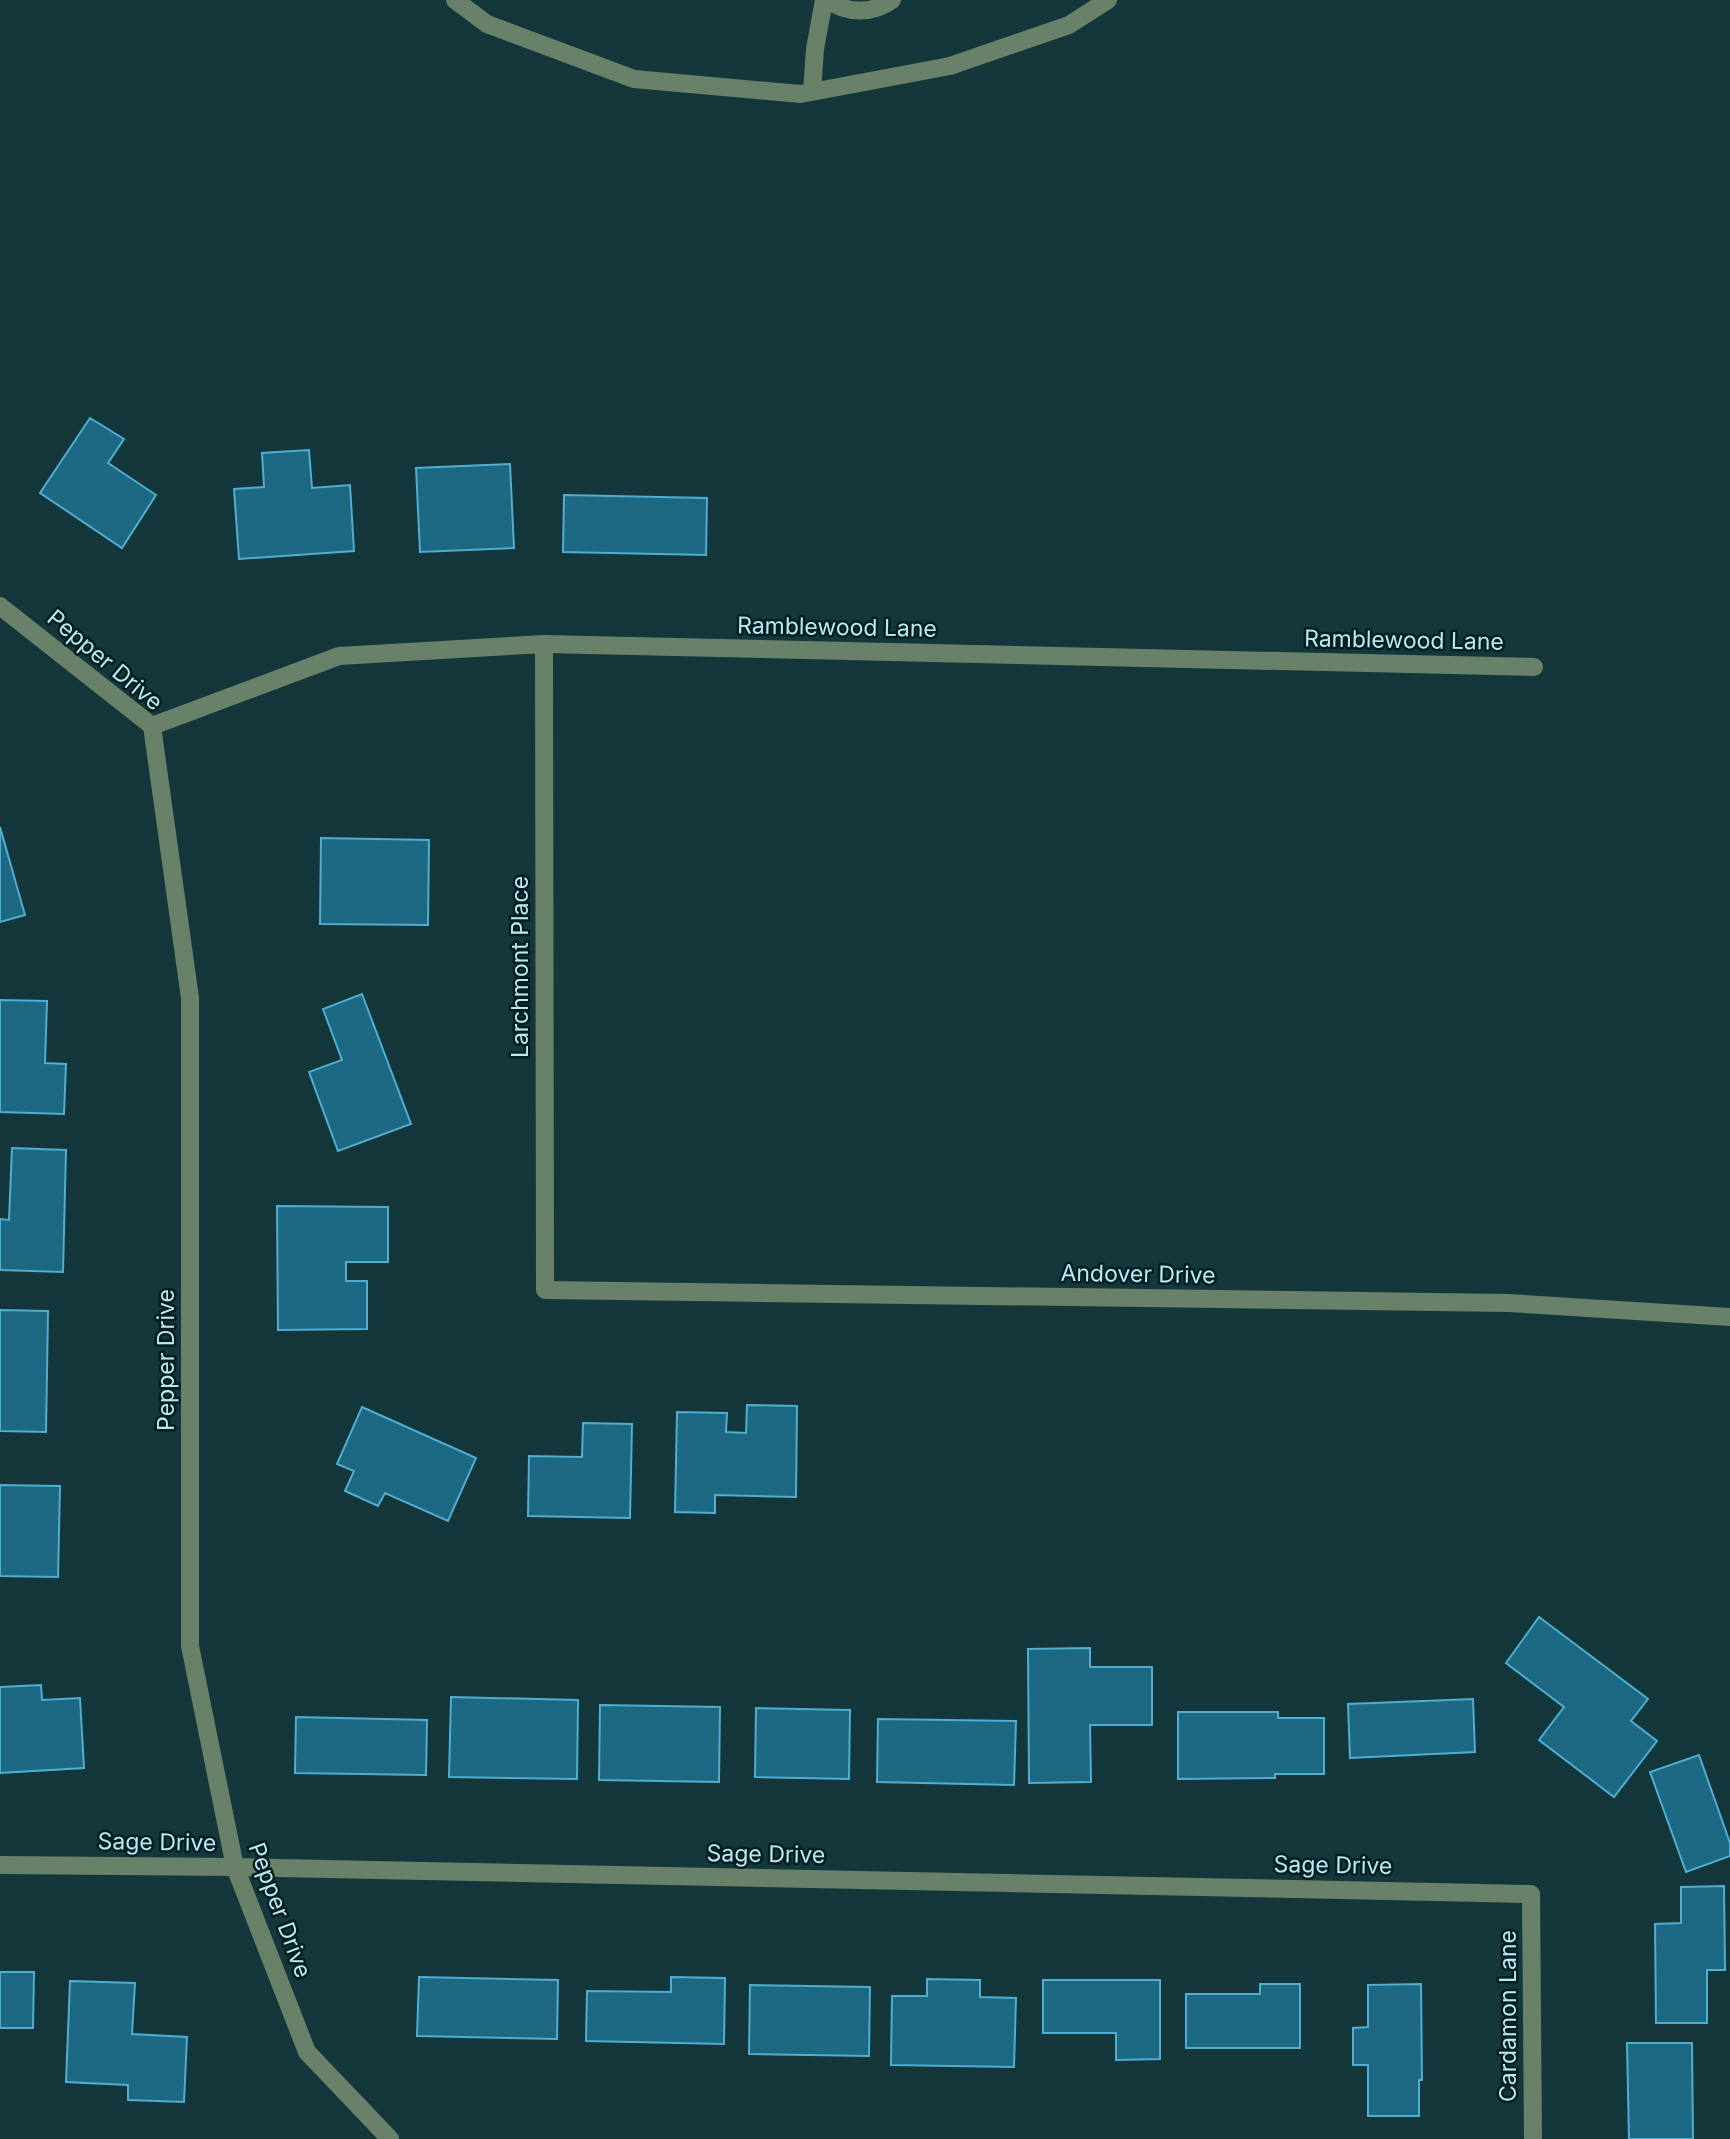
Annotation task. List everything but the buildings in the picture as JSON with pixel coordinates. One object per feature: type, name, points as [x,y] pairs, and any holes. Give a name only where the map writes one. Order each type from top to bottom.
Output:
[{"type":"street","points":[[456,0],[487,24],[634,79],[801,94],[950,66],[1069,25],[1108,0]]},
{"type":"street","points":[[812,92],[815,49],[826,0],[849,11],[883,7],[892,0]]},
{"type":"street","name":"Pepper Drive","points":[[0,606],[152,726],[190,998],[190,1646],[234,1867],[307,2052],[390,2139]]},
{"type":"street","name":"Ramblewood Lane","points":[[152,726],[339,656],[544,644],[1534,667]]},
{"type":"street","name":"Larchmont Place","points":[[544,644],[545,1290]]},
{"type":"street","name":"Andover Drive","points":[[545,1290],[1509,1303],[1730,1317]]},
{"type":"street","name":"Sage Drive","points":[[0,1865],[234,1867],[1531,1894]]},
{"type":"street","name":"Cardamon Lane","points":[[1531,1894],[1533,2139]]}]
